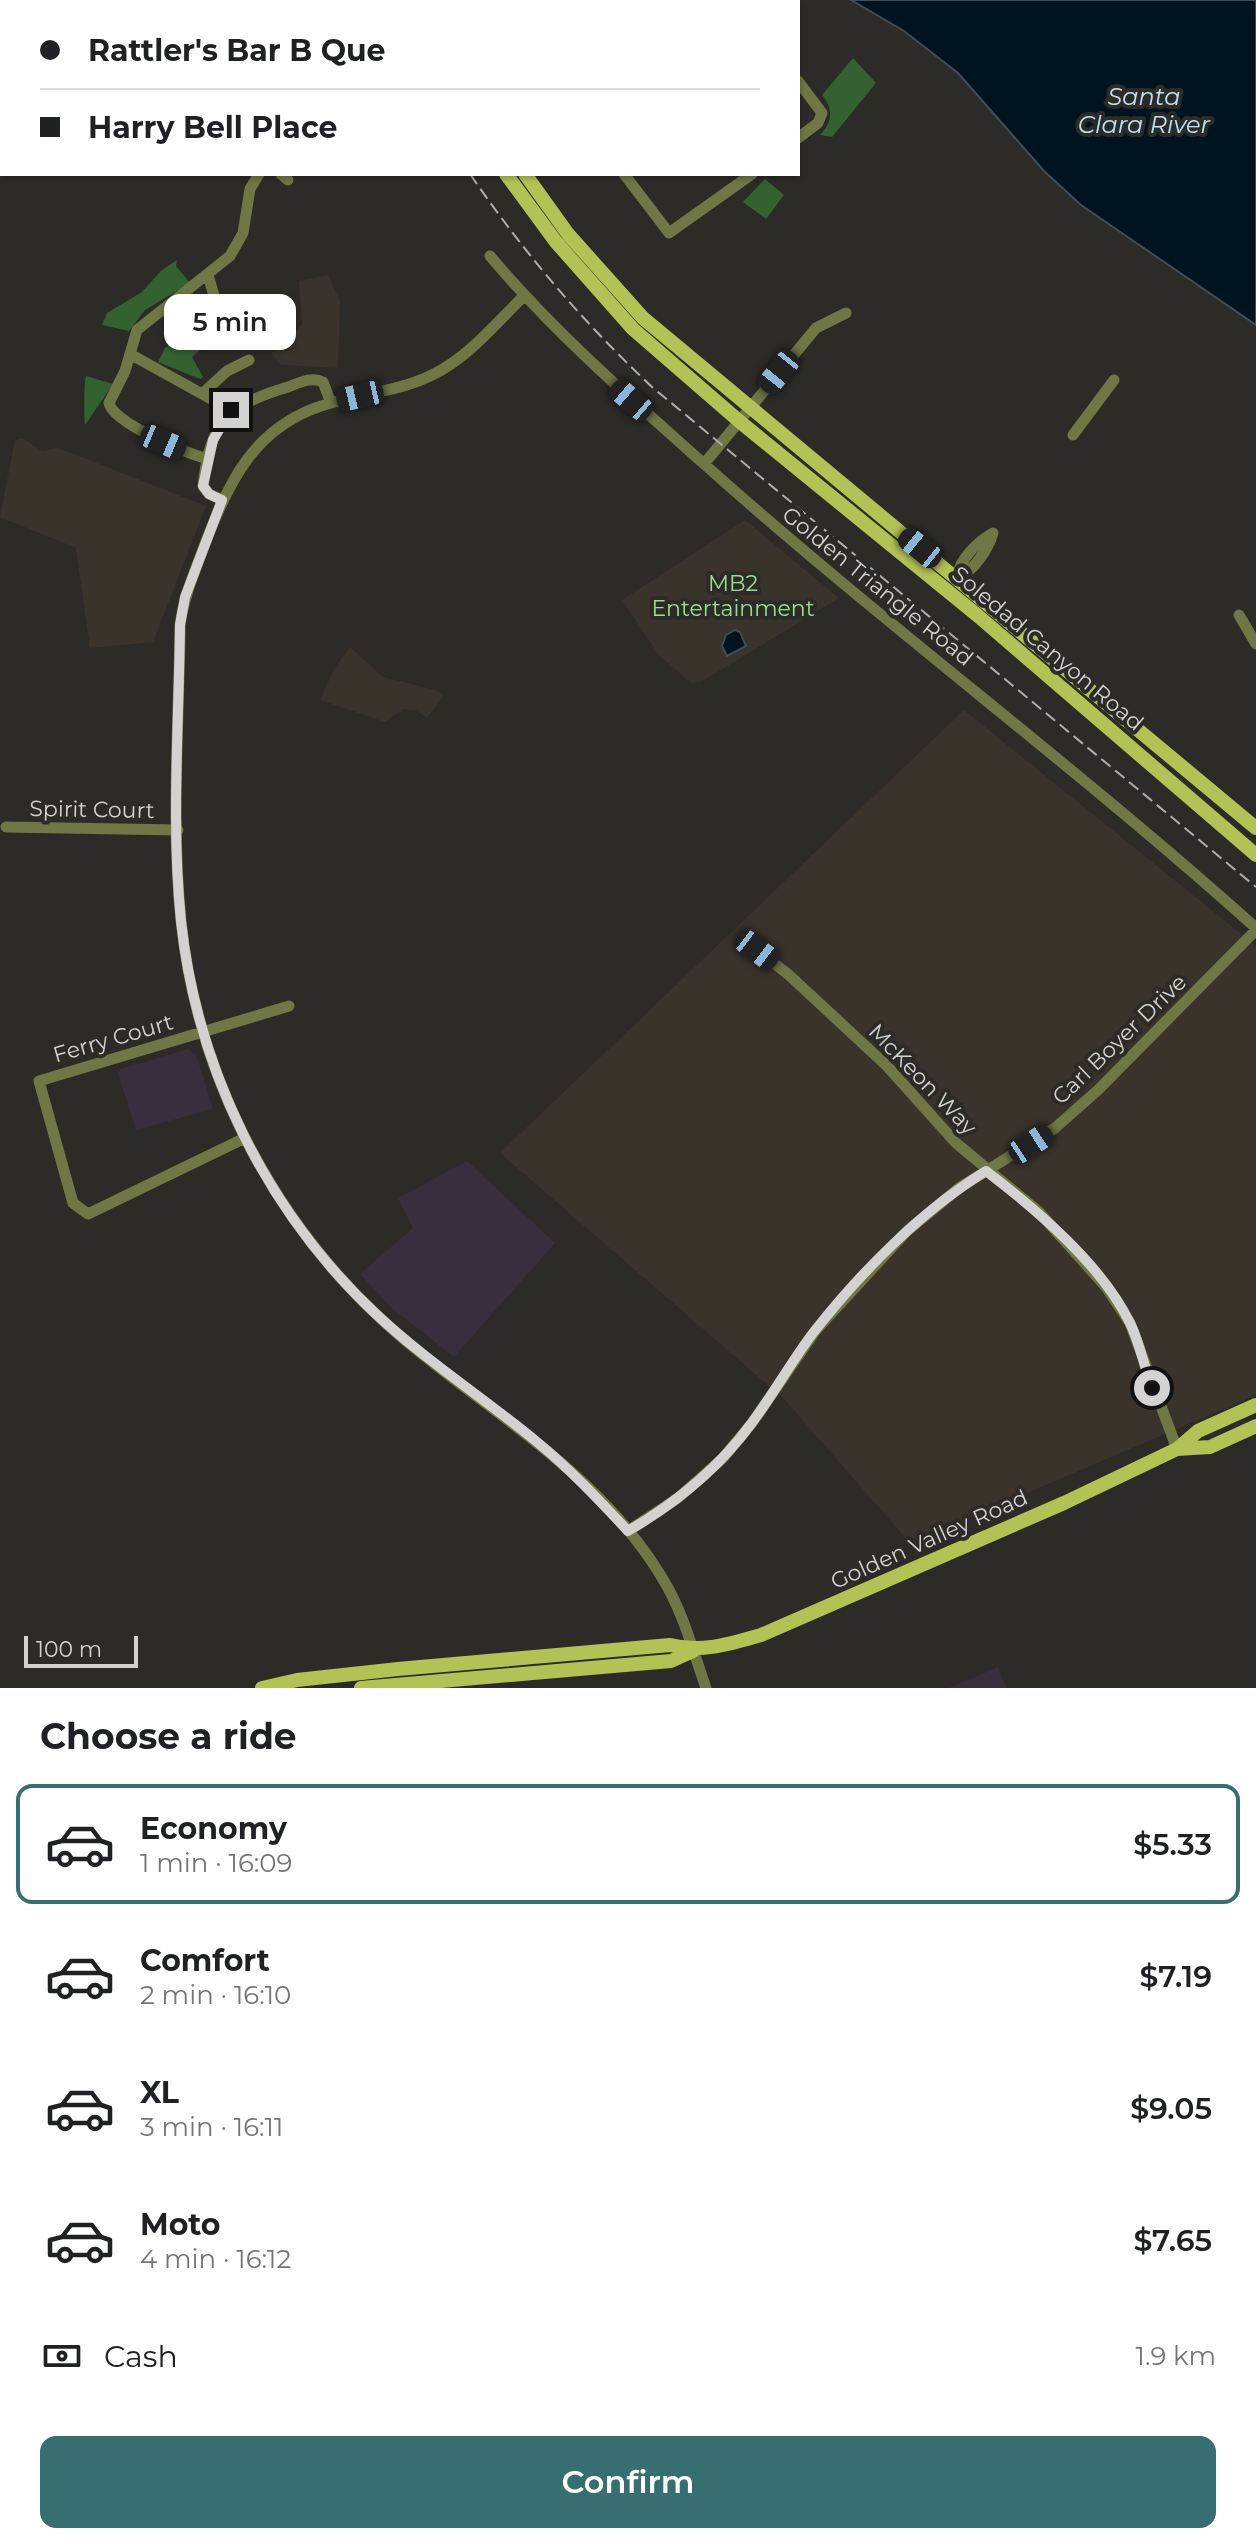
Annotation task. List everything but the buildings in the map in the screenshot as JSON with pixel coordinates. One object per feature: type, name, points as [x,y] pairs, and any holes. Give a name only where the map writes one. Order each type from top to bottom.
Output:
[{"type":"main road","name":"Soledad Canyon Road","points":[[507,176],[556,242],[633,329],[957,577],[1256,828]]},
{"type":"main road","name":"Soledad Canyon Road","points":[[526,176],[568,234],[643,318],[744,415],[881,538],[1255,853]]},
{"type":"main road","points":[[881,538],[899,544],[941,577],[957,577],[962,594],[1031,654],[1058,685]]},
{"type":"main road","name":"Golden Valley Road","points":[[361,1688],[671,1661],[693,1651],[761,1635],[813,1615],[1177,1449],[1198,1431],[1256,1405]]},
{"type":"main road","name":"Golden Valley Road","points":[[1177,1449],[1210,1447],[1256,1426]]},
{"type":"main road","name":"Golden Valley Road","points":[[262,1688],[297,1680],[407,1668],[670,1645],[693,1651]]},
{"type":"street","points":[[800,84],[822,113],[818,123],[800,136]]},
{"type":"street","points":[[208,459],[163,442],[110,409],[110,398],[137,330],[208,275],[235,247],[245,224],[250,189],[258,176]]},
{"type":"street","points":[[626,176],[669,233],[749,176]]},
{"type":"street","name":"Golden Triangle Road","points":[[490,256],[524,296],[608,380],[857,596],[1070,767],[1256,929]]},
{"type":"street","points":[[208,275],[221,320]]},
{"type":"street","points":[[524,296],[443,370],[418,381],[331,403],[294,418],[267,436],[236,471],[222,500],[182,611],[178,830],[181,921],[203,1033],[245,1138],[293,1220],[354,1292],[414,1347],[547,1450],[628,1531],[670,1591],[706,1688]]},
{"type":"street","points":[[704,464],[816,328],[846,313]]},
{"type":"street","points":[[130,354],[231,410]]},
{"type":"street","points":[[203,393],[227,371],[249,360]]},
{"type":"street","points":[[222,500],[209,494],[203,486],[217,432],[231,410],[260,395],[313,379],[323,382],[331,403]]},
{"type":"street","points":[[1073,435],[1114,380]]},
{"type":"street","points":[[1239,615],[1256,644]]},
{"type":"street","name":"Spirit Court","points":[[6,827],[178,830]]},
{"type":"street","name":"Carl Boyer Drive","points":[[628,1531],[678,1498],[713,1468],[752,1423],[830,1313],[913,1225],[986,1171],[1055,1128],[1098,1090],[1256,929]]},
{"type":"street","name":"McKeon Way","points":[[751,945],[789,975],[887,1066],[986,1171],[1039,1212],[1106,1287],[1135,1333],[1177,1449]]},
{"type":"street","name":"Ferry Court","points":[[245,1138],[88,1214],[73,1203],[39,1081],[289,1006]]},
{"type":"shaded area","points":[[328,275],[340,301],[338,368],[281,365],[271,353],[302,325],[299,281]]},
{"type":"shaded area","points":[[22,438],[42,451],[56,448],[69,452],[206,506],[153,642],[90,648],[76,548],[0,517],[15,440]]},
{"type":"shaded area","name":"MB2 Entertainment","points":[[745,520],[839,598],[701,682],[691,683],[658,654],[622,600]]},
{"type":"shaded area","points":[[350,647],[383,677],[439,691],[443,697],[427,718],[415,710],[403,709],[385,722],[320,700],[334,669]]},
{"type":"shaded area","points":[[964,710],[1256,946],[1256,1395],[910,1543],[785,1400],[500,1153]]},
{"type":"shaded area","points":[[188,1049],[196,1054],[213,1109],[136,1130],[117,1070]]},
{"type":"shaded area","points":[[467,1161],[555,1243],[454,1357],[393,1309],[360,1274],[413,1228],[398,1198]]},
{"type":"shaded area","points":[[998,1667],[1007,1688],[949,1688]]},
{"type":"green space","points":[[853,58],[876,83],[832,137],[820,135],[830,116],[822,95]]},
{"type":"green space","points":[[765,179],[784,195],[766,219],[743,202]]},
{"type":"green space","points":[[177,260],[176,266],[190,283],[145,310],[129,331],[102,325],[107,313],[142,292],[161,271]]},
{"type":"green space","points":[[185,333],[193,335],[199,351],[192,357],[203,377],[200,379],[158,362],[165,348]]},
{"type":"green space","points":[[86,376],[113,384],[85,425],[85,392]]},
{"type":"water","name":"Santa Clara River","points":[[851,0],[1256,0],[1256,325],[1081,205],[1044,171],[958,73],[904,31]]},
{"type":"water","points":[[735,630],[740,632],[746,646],[727,656],[722,646],[726,635]]},
{"type":"railway","points":[[471,176],[555,285],[652,387],[1256,887]]},
{"type":"route","points":[[231,410],[213,440],[203,486],[209,494],[222,500],[185,597],[180,625],[178,865],[185,950],[203,1033],[226,1099],[245,1138],[293,1220],[354,1292],[414,1347],[556,1459],[628,1531],[678,1498],[713,1468],[752,1423],[830,1313],[919,1220],[986,1171],[1039,1212],[1106,1287],[1135,1333],[1152,1388]]}]
